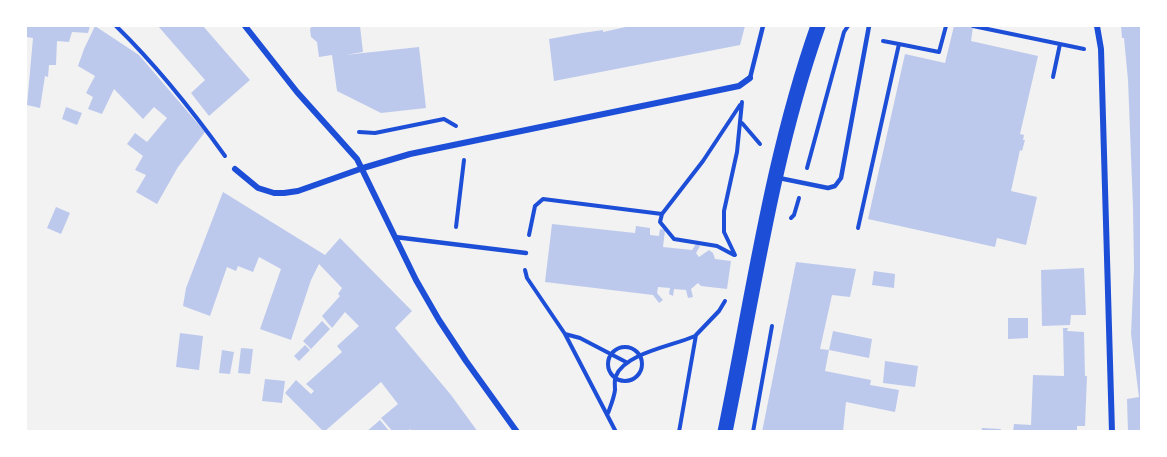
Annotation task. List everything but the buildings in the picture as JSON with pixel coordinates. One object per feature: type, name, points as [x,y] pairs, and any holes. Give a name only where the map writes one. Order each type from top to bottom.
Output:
[{"type":"main road","points":[[725,432],[776,177],[798,91],[818,26]]},
{"type":"street","points":[[245,26],[297,92],[363,168],[395,237],[439,320],[465,360],[518,432]]},
{"type":"street","points":[[1097,26],[1101,49],[1112,432]]},
{"type":"street","points":[[235,169],[258,188],[279,193],[298,191],[410,154],[739,86],[750,78]]},
{"type":"lane","points":[[750,78],[763,26]]},
{"type":"lane","points":[[776,177],[828,189],[835,186],[841,178],[869,26]]},
{"type":"lane","points":[[395,237],[526,253]]},
{"type":"path","points":[[116,26],[154,66],[235,169]]},
{"type":"path","points":[[789,219],[794,215],[844,32],[848,26]]},
{"type":"path","points":[[858,228],[899,44],[939,52],[946,26]]},
{"type":"path","points":[[973,26],[993,27],[1089,51],[1101,49]]},
{"type":"path","points":[[1053,76],[1060,44]]},
{"type":"path","points":[[742,102],[739,141],[724,211],[724,232],[735,255],[717,246],[674,238],[660,222],[662,214],[703,161],[742,102]]},
{"type":"path","points":[[456,233],[465,143]]},
{"type":"path","points":[[528,243],[532,212],[543,199],[662,214]]},
{"type":"path","points":[[526,253],[527,278],[565,334],[616,432]]},
{"type":"path","points":[[607,413],[614,392],[614,378],[626,362],[696,335],[719,311],[728,290]]},
{"type":"path","points":[[753,432],[772,325]]},
{"type":"path","points":[[565,334],[580,338],[626,362]]},
{"type":"path","points":[[679,432],[696,335]]},
{"type":"path","points":[[629,347],[640,355],[642,369],[639,375],[628,382],[614,378],[608,370],[610,355],[615,350],[629,347]]}]
